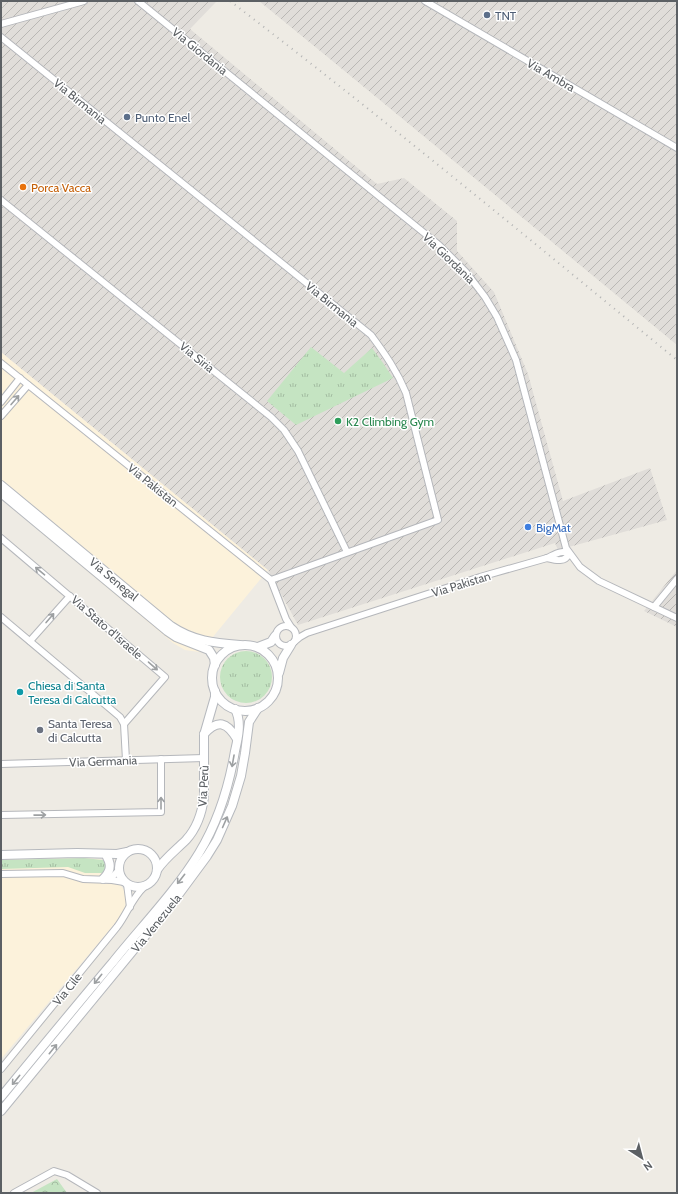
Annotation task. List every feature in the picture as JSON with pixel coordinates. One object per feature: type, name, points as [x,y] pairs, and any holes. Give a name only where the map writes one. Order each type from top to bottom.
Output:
[{"type":"main road","name":"Via Senegal","points":[[1,485],[165,622],[190,637],[201,640],[240,645]]},
{"type":"main road","name":"Via Senegal","points":[[1,493],[167,631],[176,637],[209,650],[214,658],[214,665]]},
{"type":"main road","points":[[258,647],[271,642],[276,636]]},
{"type":"main road","name":"Via Venezuela","points":[[1,1111],[173,902],[217,840],[232,806],[241,776],[249,722],[258,708],[268,701],[275,692],[278,682],[278,673],[283,658],[293,643]]},
{"type":"main road","points":[[258,708],[251,710],[236,709],[226,705],[215,691],[212,678],[214,665],[225,652],[232,647],[247,645],[264,650],[273,660],[278,673]]},
{"type":"main road","name":"Via Perù","points":[[144,886],[152,881],[156,876],[157,870],[193,832],[199,821],[203,808],[204,735],[215,697],[215,691]]},
{"type":"main road","points":[[209,715],[218,707],[226,705]]},
{"type":"main road","name":"Via Venezuela","points":[[1,1098],[167,896],[200,852],[225,797],[231,774],[239,721],[236,709]]},
{"type":"main road","points":[[204,735],[212,726],[220,724],[226,725],[230,728],[237,739]]},
{"type":"main road","points":[[1,855],[103,855],[117,854],[139,849],[156,855],[163,855],[176,850]]},
{"type":"main road","points":[[127,852],[121,860],[119,868],[120,876],[125,883],[134,887],[144,886]]},
{"type":"main road","points":[[150,853],[155,860],[157,870]]},
{"type":"main road","points":[[103,855],[119,868]]},
{"type":"main road","points":[[103,855],[110,862],[110,869],[103,879]]},
{"type":"street","points":[[1,24],[84,1]]},
{"type":"street","name":"Via Giordania","points":[[138,1],[439,245],[471,278],[497,317],[516,360],[563,543],[569,554],[576,564],[587,574],[677,618]]},
{"type":"street","name":"Via Ambra","points":[[425,1],[677,148]]},
{"type":"street","name":"Via Birmania","points":[[1,37],[371,335],[385,353],[399,376],[406,393],[438,520],[271,580]]},
{"type":"street","name":"Via Siria","points":[[1,200],[271,417],[284,430],[298,451],[346,552]]},
{"type":"street","name":"Via Pakistan","points":[[1,363],[271,580]]},
{"type":"street","points":[[1,402],[20,378]]},
{"type":"street","points":[[1,416],[28,385]]},
{"type":"street","name":"Via Stato d'Israele","points":[[1,538],[165,677],[124,724]]},
{"type":"street","points":[[558,553],[563,543]]},
{"type":"street","name":"Via Pakistan","points":[[293,643],[308,633],[480,577],[547,558],[558,553],[566,552],[569,554]]},
{"type":"street","points":[[564,560],[569,554]]},
{"type":"street","name":"Via Pakistan","points":[[547,558],[570,560],[576,564]]},
{"type":"street","points":[[654,607],[677,579]]},
{"type":"street","points":[[271,580],[286,619],[296,635],[293,643],[282,646],[277,642],[276,636],[278,630],[285,624],[286,619]]},
{"type":"street","points":[[30,641],[70,596]]},
{"type":"street","points":[[1,617],[115,711],[124,724],[126,760]]},
{"type":"street","points":[[283,626],[308,633]]},
{"type":"street","name":"Via Germania","points":[[1,764],[204,758]]},
{"type":"street","points":[[1,815],[160,812],[161,759]]},
{"type":"street","points":[[103,879],[112,876],[119,868]]},
{"type":"street","points":[[1,874],[63,873],[83,879],[103,879],[125,883],[130,907]]},
{"type":"street","name":"Via Cile","points":[[1,1069],[117,927],[139,891],[144,886]]},
{"type":"street","points":[[14,1193],[54,1172],[67,1175],[97,1193]]},
{"type":"shaded area","points":[[1,1],[216,2],[190,29],[377,184],[404,178],[457,221],[457,251],[494,292],[528,374],[563,501],[650,468],[667,520],[558,550],[555,543],[298,625],[268,570],[1,352]]},
{"type":"shaded area","points":[[259,1],[677,1],[677,345],[330,59]]},
{"type":"shaded area","points":[[1,352],[268,570],[212,638],[206,653],[185,650],[173,643],[1,499]]},
{"type":"shaded area","points":[[677,570],[677,627],[644,611]]},
{"type":"shaded area","points":[[99,859],[104,861],[104,872],[102,874],[103,884],[117,883],[121,886],[127,896],[125,908],[117,921],[1,1059],[1,860]]},
{"type":"green space","points":[[311,347],[344,373],[372,348],[393,378],[296,425],[267,401]]},
{"type":"green space","points":[[241,651],[251,651],[265,658],[272,672],[272,682],[265,696],[251,703],[241,703],[231,699],[224,692],[220,682],[220,672],[224,662],[231,655]]},
{"type":"green space","points":[[84,858],[103,860],[106,864],[105,870],[102,873],[85,873],[68,867],[1,869],[1,860]]},
{"type":"green space","points":[[57,1179],[67,1193],[31,1193]]},
{"type":"railway","points":[[230,1],[399,134],[677,360]]},
{"type":"place","name":"TNT","points":[[487,15]]},
{"type":"place","name":"Punto Enel","points":[[127,117]]},
{"type":"place","name":"Porca Vacca","points":[[23,187]]},
{"type":"place","name":"K2 Climbing Gym","points":[[338,421]]},
{"type":"place","name":"BigMat","points":[[528,527]]},
{"type":"place","name":"Chiesa di Santa Teresa di Calcutta","points":[[20,692]]},
{"type":"place","name":"Santa Teresa di Calcutta","points":[[40,730]]}]
